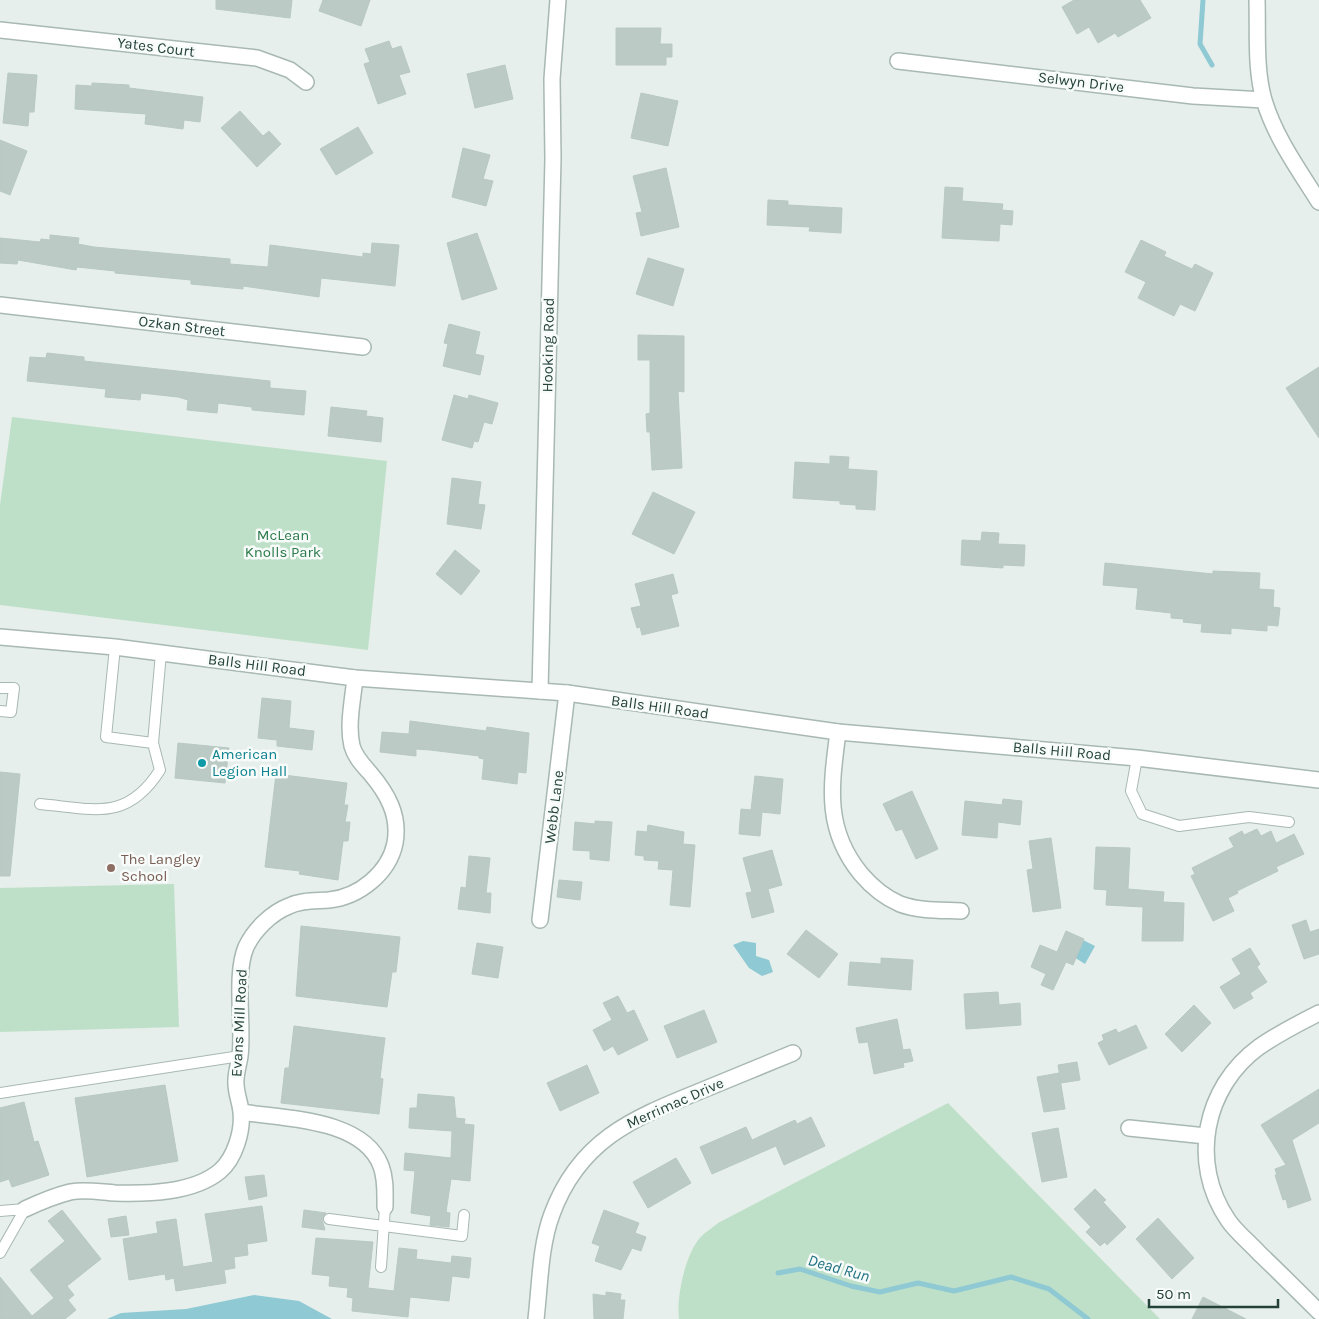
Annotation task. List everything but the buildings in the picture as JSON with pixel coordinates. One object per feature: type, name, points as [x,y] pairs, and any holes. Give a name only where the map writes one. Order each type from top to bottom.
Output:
[{"type":"street","name":"Hooking Road","points":[[540,691],[553,158],[552,79],[558,0]]},
{"type":"street","points":[[1257,0],[1260,80],[1264,100],[1272,124],[1319,202]]},
{"type":"street","name":"Yates Court","points":[[0,30],[258,58],[290,70],[306,82]]},
{"type":"street","name":"Selwyn Drive","points":[[898,61],[1193,96],[1264,100]]},
{"type":"street","name":"Ozkan Street","points":[[0,305],[363,347]]},
{"type":"street","name":"Balls Hill Road","points":[[0,637],[116,647],[355,678],[567,693],[838,732],[1137,758],[1319,780]]},
{"type":"street","name":"Evans Mill Road","points":[[25,1209],[71,1192],[149,1192],[185,1187],[208,1180],[222,1170],[231,1159],[237,1144],[241,1112],[236,1080],[240,1056],[241,964],[246,947],[256,931],[274,914],[289,905],[348,896],[366,886],[380,873],[389,859],[394,844],[396,827],[389,798],[359,760],[352,747],[350,732],[355,678]]},
{"type":"street","name":"Webb Lane","points":[[540,920],[567,693]]},
{"type":"street","points":[[838,732],[831,782],[832,806],[836,828],[844,849],[855,866],[869,884],[884,896],[901,904],[919,908],[961,911]]},
{"type":"street","points":[[1319,1013],[1259,1047],[1240,1064],[1224,1084],[1212,1109],[1206,1136],[1206,1158],[1210,1180],[1217,1201],[1228,1220],[1319,1312]]},
{"type":"street","name":"Merrimac Drive","points":[[536,1319],[544,1242],[551,1215],[562,1192],[576,1170],[594,1148],[616,1130],[641,1116],[793,1053]]},
{"type":"street","points":[[241,1112],[333,1126],[360,1140],[374,1153],[381,1164],[385,1180],[385,1207]]},
{"type":"street","points":[[1128,1128],[1206,1136]]},
{"type":"lane","points":[[116,647],[106,737],[154,743]]},
{"type":"lane","points":[[40,804],[108,810],[133,801],[151,784],[160,770],[154,743],[161,653]]},
{"type":"lane","points":[[0,688],[14,688],[11,712],[0,711]]},
{"type":"lane","points":[[1137,758],[1131,791],[1142,814],[1179,826],[1249,817],[1289,822]]},
{"type":"lane","points":[[0,1093],[240,1056]]},
{"type":"lane","points":[[381,1267],[385,1207]]},
{"type":"lane","points":[[0,1211],[25,1209]]},
{"type":"lane","points":[[0,1253],[25,1209]]},
{"type":"lane","points":[[329,1219],[462,1236],[464,1215]]},
{"type":"green space","name":"McLean Knolls Park","points":[[12,417],[387,461],[368,650],[0,605],[0,505]]},
{"type":"green space","points":[[174,884],[179,1027],[0,1032],[0,888]]},
{"type":"green space","points":[[948,1103],[1160,1319],[679,1319],[680,1289],[694,1246],[699,1239],[718,1223]]},
{"type":"water","points":[[1083,940],[1095,946],[1085,964],[1074,957]]},
{"type":"water","points":[[743,941],[756,943],[756,956],[769,960],[773,972],[762,976],[749,968],[733,945]]},
{"type":"water","points":[[254,1295],[299,1301],[332,1319],[107,1319],[121,1313],[186,1309]]},
{"type":"waterway","points":[[1203,0],[1200,44],[1212,65]]},
{"type":"waterway","name":"Dead Run","points":[[778,1273],[800,1269],[851,1286],[880,1292],[918,1283],[954,1291],[1011,1277],[1049,1289],[1088,1319]]},
{"type":"place","name":"American Legion Hall","points":[[202,763]]},
{"type":"place","name":"The Langley School","points":[[111,868]]}]
